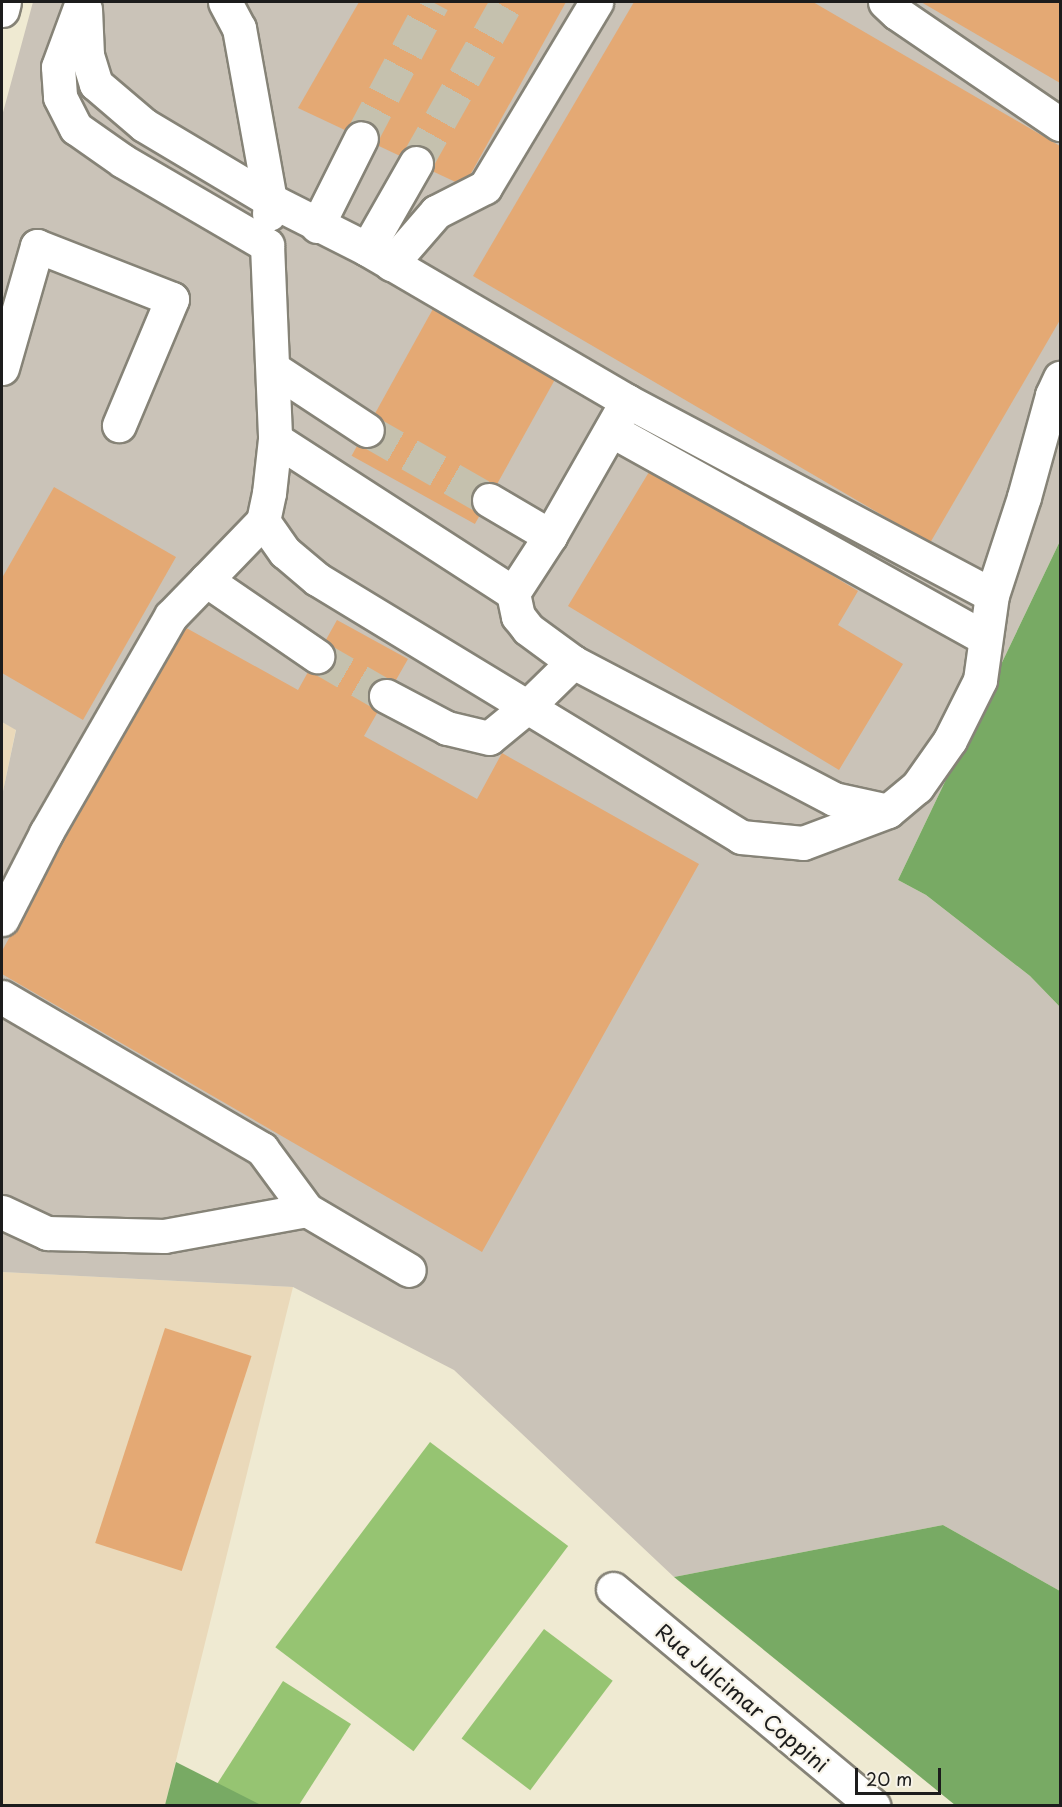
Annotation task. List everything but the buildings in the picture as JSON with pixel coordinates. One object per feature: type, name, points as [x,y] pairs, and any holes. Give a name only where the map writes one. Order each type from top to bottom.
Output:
[{"type":"street","points":[[2,10],[4,2]]},
{"type":"street","points":[[84,2],[87,55],[96,84],[144,125],[270,200],[379,256],[627,401],[992,595]]},
{"type":"street","points":[[84,2],[58,67],[60,97],[76,128],[123,161],[242,228],[267,245]]},
{"type":"street","points":[[2,919],[46,833],[171,616],[263,522],[275,439],[274,369],[267,245],[270,200],[238,28],[225,2]]},
{"type":"street","points":[[379,256],[436,212],[485,187],[596,2]]},
{"type":"street","points":[[885,2],[897,13],[1060,124]]},
{"type":"street","points":[[317,226],[361,138]]},
{"type":"street","points":[[379,256],[416,163]]},
{"type":"street","points":[[2,368],[38,246],[172,299],[119,425]]},
{"type":"street","points":[[274,369],[367,430]]},
{"type":"street","points":[[263,522],[285,552],[317,579],[741,837],[803,843],[888,811],[917,787],[950,740],[980,681],[984,638],[992,595],[1024,497],[1052,395],[1060,378]]},
{"type":"street","points":[[513,593],[550,536],[627,401]]},
{"type":"street","points":[[611,430],[984,638]]},
{"type":"street","points":[[275,439],[513,593],[518,616],[528,629],[573,662],[834,799],[888,811]]},
{"type":"street","points":[[489,500],[550,536]]},
{"type":"street","points":[[206,579],[317,656]]},
{"type":"street","points":[[386,696],[447,728],[489,738],[528,706],[573,662]]},
{"type":"street","points":[[2,997],[262,1149],[307,1210],[409,1270]]},
{"type":"street","points":[[2,1212],[47,1233],[164,1236],[307,1210]]},
{"type":"street","name":"Rua Julcimar Coppini","points":[[613,1590],[873,1806]]},
{"type":"shaded area","points":[[33,2],[1060,2],[1060,541],[898,880],[926,895],[1030,976],[1060,1007],[1060,1591],[943,1525],[674,1577],[454,1370],[293,1287],[2,1272],[2,796],[16,730],[2,722],[2,116]]},
{"type":"shaded area","points":[[2,722],[16,729],[2,796]]},
{"type":"shaded area","points":[[2,1272],[293,1287],[165,1805],[2,1805]]},
{"type":"green space","points":[[1060,541],[1060,1007],[1030,976],[926,895],[898,880]]},
{"type":"green space","points":[[430,1442],[568,1546],[413,1751],[275,1647]]},
{"type":"green space","points":[[943,1525],[1060,1591],[1060,1805],[955,1805],[674,1577]]},
{"type":"green space","points":[[544,1629],[613,1681],[530,1790],[462,1738]]},
{"type":"green space","points":[[283,1681],[351,1724],[299,1805],[250,1805],[217,1784]]},
{"type":"green space","points":[[176,1762],[261,1805],[165,1805]]},
{"type":"tunnel","points":[[361,138],[433,2]]},
{"type":"tunnel","points":[[416,163],[507,2]]},
{"type":"tunnel","points":[[367,430],[489,500]]},
{"type":"tunnel","points":[[317,656],[386,696]]}]
